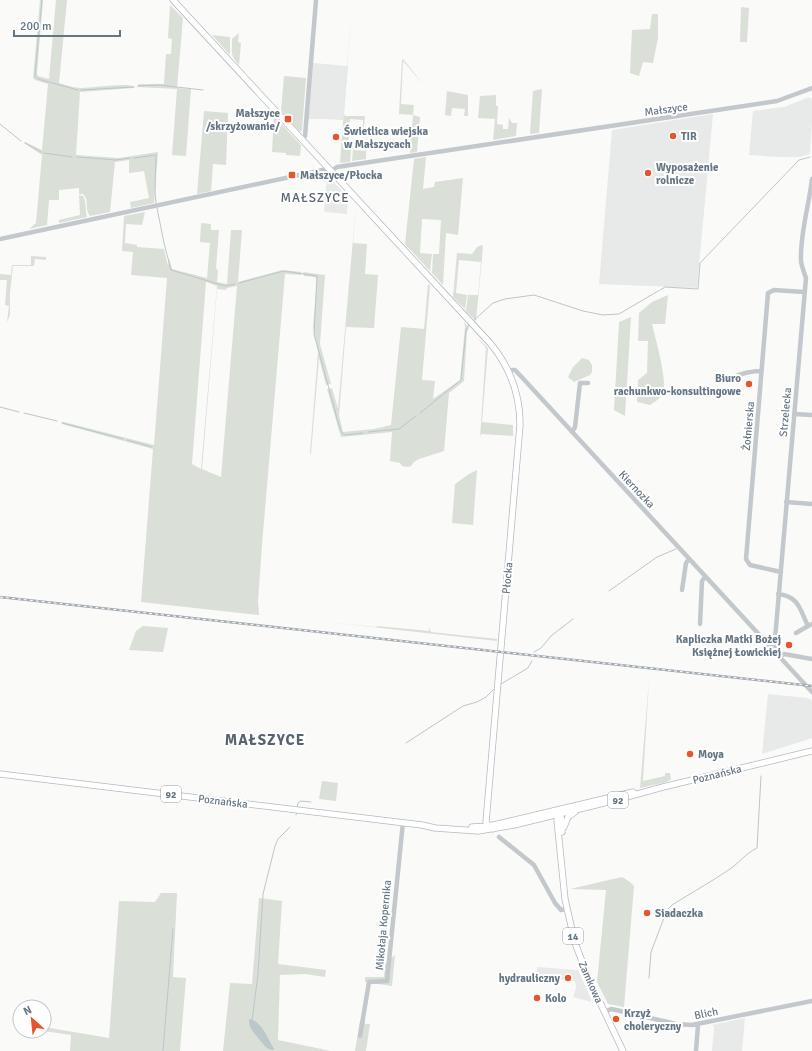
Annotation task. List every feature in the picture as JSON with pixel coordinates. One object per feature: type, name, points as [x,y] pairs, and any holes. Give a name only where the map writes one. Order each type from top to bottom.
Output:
[{"type":"main road","name":"Płocka","points":[[173,0],[471,323],[500,355],[509,370],[519,402],[519,430],[485,827]]},
{"type":"main road","name":"Poznańska","points":[[0,774],[402,822],[440,828],[485,827],[536,820],[657,788],[812,751]]},
{"type":"main road","name":"Poznańska","points":[[485,827],[627,793],[657,788]]},
{"type":"main road","name":"Płocka","points":[[488,806],[493,820],[498,823]]},
{"type":"main road","name":"Poznańska","points":[[559,814],[562,810],[573,806]]},
{"type":"main road","name":"Zamkowa","points":[[560,836],[566,820],[570,815],[579,809]]},
{"type":"main road","points":[[551,811],[559,814]]},
{"type":"main road","name":"Płocka","points":[[485,827],[490,821],[490,814]]},
{"type":"main road","name":"Zamkowa","points":[[559,814],[557,820],[567,909],[578,953],[623,1051]]},
{"type":"main road","points":[[536,820],[547,819],[553,821],[560,836]]},
{"type":"street","points":[[302,140],[305,136],[316,0]]},
{"type":"street","name":"Małszyce","points":[[0,239],[338,167],[778,101],[812,88]]},
{"type":"street","name":"Strzelecka","points":[[770,647],[774,641],[806,278],[800,261],[812,179]]},
{"type":"street","name":"Żołnierska","points":[[780,572],[750,565],[746,558],[761,371],[768,293],[774,290],[804,292]]},
{"type":"street","name":"Kiernozka","points":[[509,370],[515,370],[770,647],[781,655]]},
{"type":"street","points":[[733,377],[752,371],[761,371]]},
{"type":"street","points":[[572,432],[575,427],[580,383],[588,383]]},
{"type":"street","points":[[794,414],[812,415]]},
{"type":"street","points":[[786,502],[812,504]]},
{"type":"street","points":[[682,590],[686,563],[689,559]]},
{"type":"street","points":[[700,624],[702,581],[705,577]]},
{"type":"street","points":[[778,594],[787,595],[797,602],[810,625],[796,633]]},
{"type":"street","points":[[774,641],[781,655],[812,692]]},
{"type":"street","points":[[781,655],[812,659]]},
{"type":"street","name":"Mikołaja Kopernika","points":[[360,1036],[369,982],[387,981],[402,822]]},
{"type":"street","points":[[499,836],[534,865],[555,903],[561,910],[567,909]]},
{"type":"street","name":"Blich","points":[[605,1012],[610,1009],[676,1024],[698,1025],[812,1001]]},
{"type":"street","points":[[696,1051],[698,1025]]},
{"type":"shaded area","points":[[40,0],[43,0],[38,76],[49,79],[56,0],[67,0],[59,83],[78,88],[118,85],[135,87],[80,92],[76,155],[119,158],[158,152],[154,203],[131,208],[130,202],[149,198],[144,171],[129,173],[129,160],[115,162],[110,212],[90,216],[87,210],[85,196],[83,194],[79,194],[79,188],[59,190],[59,200],[49,200],[47,225],[29,229],[36,223],[42,155],[24,143],[25,142],[42,150],[48,84],[33,78]]},
{"type":"shaded area","points":[[352,0],[344,114],[345,116],[365,116],[364,127],[367,127],[367,129],[363,128],[363,120],[350,119],[348,150],[351,150],[350,162],[340,163]]},
{"type":"shaded area","points":[[170,5],[183,18],[177,88],[191,89],[186,156],[172,155],[177,89],[137,86],[139,84],[164,84],[166,54],[171,54],[172,39],[168,38]]},
{"type":"shaded area","points":[[741,7],[749,8],[747,42],[740,42]]},
{"type":"shaded area","points":[[652,14],[658,14],[658,38],[653,63],[643,62],[639,76],[630,73],[632,30],[650,29]]},
{"type":"shaded area","points":[[239,33],[238,42],[241,43],[239,65],[232,54],[232,39]]},
{"type":"shaded area","points":[[212,35],[230,37],[230,54],[229,54]]},
{"type":"shaded area","points":[[403,59],[424,85],[403,61],[401,104],[414,105],[413,115],[399,114]]},
{"type":"shaded area","points":[[313,63],[348,66],[343,120],[308,119]]},
{"type":"shaded area","points":[[284,76],[306,78],[302,130],[300,132],[281,111]]},
{"type":"shaded area","points":[[542,89],[539,133],[530,134],[533,91]]},
{"type":"shaded area","points":[[447,91],[468,95],[468,116],[464,116],[465,109],[452,108],[451,116],[445,115]]},
{"type":"shaded area","points":[[496,95],[496,106],[498,106],[497,124],[503,125],[503,129],[508,129],[509,118],[512,123],[517,123],[516,136],[493,140],[495,119],[478,118],[480,96]]},
{"type":"shaded area","points":[[809,97],[812,99],[810,154],[800,157],[749,155],[753,111],[784,107]]},
{"type":"shaded area","points":[[204,111],[228,113],[226,165],[213,164],[211,191],[197,194]]},
{"type":"shaded area","points":[[713,114],[697,288],[599,284],[612,130]]},
{"type":"shaded area","points":[[413,115],[420,117],[417,152],[410,153]]},
{"type":"shaded area","points":[[274,116],[301,145],[300,156],[272,152]]},
{"type":"shaded area","points":[[367,130],[366,159],[352,161],[353,150],[365,151]]},
{"type":"shaded area","points":[[426,157],[423,189],[434,187],[435,182],[463,178],[458,235],[446,233],[443,285],[432,273],[433,254],[439,254],[441,220],[422,219],[420,253],[432,254],[430,271],[405,244],[414,159]]},
{"type":"shaded area","points":[[327,175],[348,197],[347,214],[324,212]]},
{"type":"shaded area","points":[[79,195],[83,196],[84,198],[87,217],[59,223],[59,220],[80,215]]},
{"type":"shaded area","points":[[356,205],[353,243],[367,244],[365,274],[378,275],[374,328],[346,327],[339,415],[343,432],[374,429],[391,425],[401,327],[424,329],[428,284],[430,286],[422,380],[435,381],[433,399],[460,380],[465,327],[464,322],[469,328],[467,332],[464,381],[449,393],[444,451],[419,459],[408,467],[402,466],[400,463],[390,461],[392,432],[341,437],[327,389],[332,388],[338,409]]},
{"type":"shaded area","points":[[145,212],[142,225],[126,224],[125,243],[137,245],[137,247],[164,249],[168,266],[169,258],[172,269],[207,278],[210,243],[200,242],[201,223],[211,224],[211,230],[219,230],[216,268],[218,271],[217,282],[227,284],[231,230],[242,230],[238,282],[282,270],[301,272],[301,275],[285,274],[262,545],[258,601],[259,615],[141,602],[153,449],[62,424],[62,422],[64,422],[154,445],[167,278],[131,275],[133,252],[122,251],[124,216]],"holes":[[[206,282],[217,286],[201,469],[192,464]],[[237,286],[221,477],[202,469],[217,289],[226,290],[227,288]]]},
{"type":"shaded area","points":[[482,245],[483,247],[476,321],[466,311],[468,295],[478,295],[481,262],[459,260],[456,293],[467,295],[465,309],[453,297],[457,253],[472,254],[477,247]]},
{"type":"shaded area","points":[[31,256],[46,257],[46,260],[35,259],[34,266],[13,266],[10,292],[10,315],[7,322],[9,306],[5,305],[7,280],[0,280],[0,274],[11,275],[12,265],[31,265]]},
{"type":"shaded area","points":[[303,272],[325,275],[320,344],[331,384],[326,385],[319,358],[311,454],[318,352],[313,327],[317,279],[315,277],[304,276]]},
{"type":"shaded area","points":[[668,295],[665,324],[652,324],[663,370],[664,387],[658,400],[650,405],[637,402],[638,380],[647,373],[648,341],[638,341],[639,313],[652,302]]},
{"type":"shaded area","points":[[631,317],[625,416],[614,410],[619,322]]},
{"type":"shaded area","points":[[476,336],[488,348],[482,422],[513,425],[513,436],[481,434],[480,438],[486,348]]},
{"type":"shaded area","points":[[582,358],[589,360],[592,365],[592,372],[590,375],[574,382],[568,377],[573,367]]},
{"type":"shaded area","points":[[477,470],[473,525],[452,523],[455,484]]},
{"type":"shaded area","points":[[328,622],[429,631],[429,627],[431,632],[497,639],[497,641]]},
{"type":"shaded area","points":[[143,626],[168,628],[163,652],[129,650],[136,631]]},
{"type":"shaded area","points":[[649,680],[643,781],[665,776],[665,773],[670,773],[671,779],[667,782],[640,788]]},
{"type":"shaded area","points":[[768,694],[807,698],[812,700],[812,738],[762,754]]},
{"type":"shaded area","points":[[322,781],[338,783],[336,801],[319,799]]},
{"type":"shaded area","points":[[622,877],[634,886],[624,1007],[608,1004],[597,982],[606,890],[570,889]]},
{"type":"shaded area","points":[[161,893],[177,893],[173,977],[186,978],[180,1051],[70,1051],[71,1035],[52,1032],[52,1028],[109,1038],[119,901],[155,902]]},
{"type":"shaded area","points":[[259,898],[282,901],[278,964],[326,970],[325,977],[305,974],[280,975],[278,1040],[331,1051],[223,1051],[230,983],[252,984]]},
{"type":"shaded area","points":[[395,955],[392,986],[365,982],[365,977],[384,977],[385,963]]},
{"type":"shaded area","points":[[537,967],[578,970],[591,1002],[573,997],[576,987],[575,981],[536,978]]},
{"type":"shaded area","points":[[745,1018],[742,1051],[712,1051],[714,1027],[712,1025]]},
{"type":"shaded area","points":[[251,1019],[265,1032],[274,1049],[273,1050],[265,1046],[252,1030],[249,1023],[249,1020]]},
{"type":"shaded area","points":[[360,1021],[365,1021],[365,1024],[370,1024],[366,1051],[355,1051]]},
{"type":"waterway","points":[[42,0],[35,76],[38,79],[78,90]]},
{"type":"waterway","points":[[138,86],[159,85],[203,90]]},
{"type":"waterway","points":[[81,90],[134,87]]},
{"type":"waterway","points":[[0,124],[21,141]]},
{"type":"waterway","points":[[25,143],[41,152]]},
{"type":"waterway","points":[[44,153],[72,157]]},
{"type":"waterway","points":[[134,158],[156,155],[156,203]]},
{"type":"waterway","points":[[77,157],[116,160],[130,158]]},
{"type":"waterway","points":[[473,321],[493,303],[505,299],[534,295],[583,311],[603,315],[619,314],[665,287],[698,289],[700,263],[799,160],[810,157]]},
{"type":"waterway","points":[[157,208],[171,270],[225,286],[235,284]]},
{"type":"waterway","points":[[239,283],[284,271],[317,276],[314,334],[340,429],[345,435],[363,433]]},
{"type":"waterway","points":[[420,413],[461,380],[466,330],[469,325]]},
{"type":"waterway","points":[[0,407],[19,412]]},
{"type":"waterway","points":[[24,413],[57,421]]},
{"type":"waterway","points":[[368,432],[399,429],[416,416]]},
{"type":"waterway","points":[[62,423],[123,439]]},
{"type":"waterway","points":[[127,440],[152,447]]},
{"type":"waterway","points":[[609,591],[657,557],[676,549]]},
{"type":"waterway","points":[[534,652],[541,648],[551,636],[573,619]]},
{"type":"waterway","points":[[501,684],[528,668],[532,661]]},
{"type":"waterway","points":[[406,743],[463,706],[477,702],[486,697],[495,688]]},
{"type":"waterway","points":[[649,978],[651,952],[667,910],[672,905],[730,869],[757,848],[761,776]]},
{"type":"waterway","points":[[297,808],[298,803],[301,801],[311,802]]},
{"type":"waterway","points":[[296,815],[297,811]]},
{"type":"waterway","points":[[252,1021],[258,974],[263,894],[275,846],[278,839],[290,827]]},
{"type":"waterway","points":[[163,1051],[173,929]]},
{"type":"railway","points":[[0,597],[812,686]]},
{"type":"place","name":"Małszyce /skrzyżowanie/","points":[[288,119]]},
{"type":"place","name":"TIR","points":[[673,136]]},
{"type":"place","name":"Świetlica wiejska w Małszycach","points":[[336,137]]},
{"type":"place","name":"Wyposażenie rolnicze","points":[[648,173]]},
{"type":"place","name":"Małszyce/Płocka","points":[[292,175]]},
{"type":"place","name":"Biuro rachunkwo-konsultingowe","points":[[749,384]]},
{"type":"place","name":"Kapliczka Matki Bożej Księżnej Łowickiej","points":[[789,645]]},
{"type":"place","name":"Moya","points":[[690,754]]},
{"type":"place","name":"Siadaczka","points":[[647,913]]},
{"type":"place","name":"hydrauliczny","points":[[568,978]]},
{"type":"place","name":"Kolo","points":[[537,998]]},
{"type":"place","name":"Krzyż choleryczny","points":[[616,1019]]},
{"type":"district","name":"MAŁSZYCE","points":[[315,197]]},
{"type":"district","name":"MAŁSZYCE","points":[[265,740]]}]
